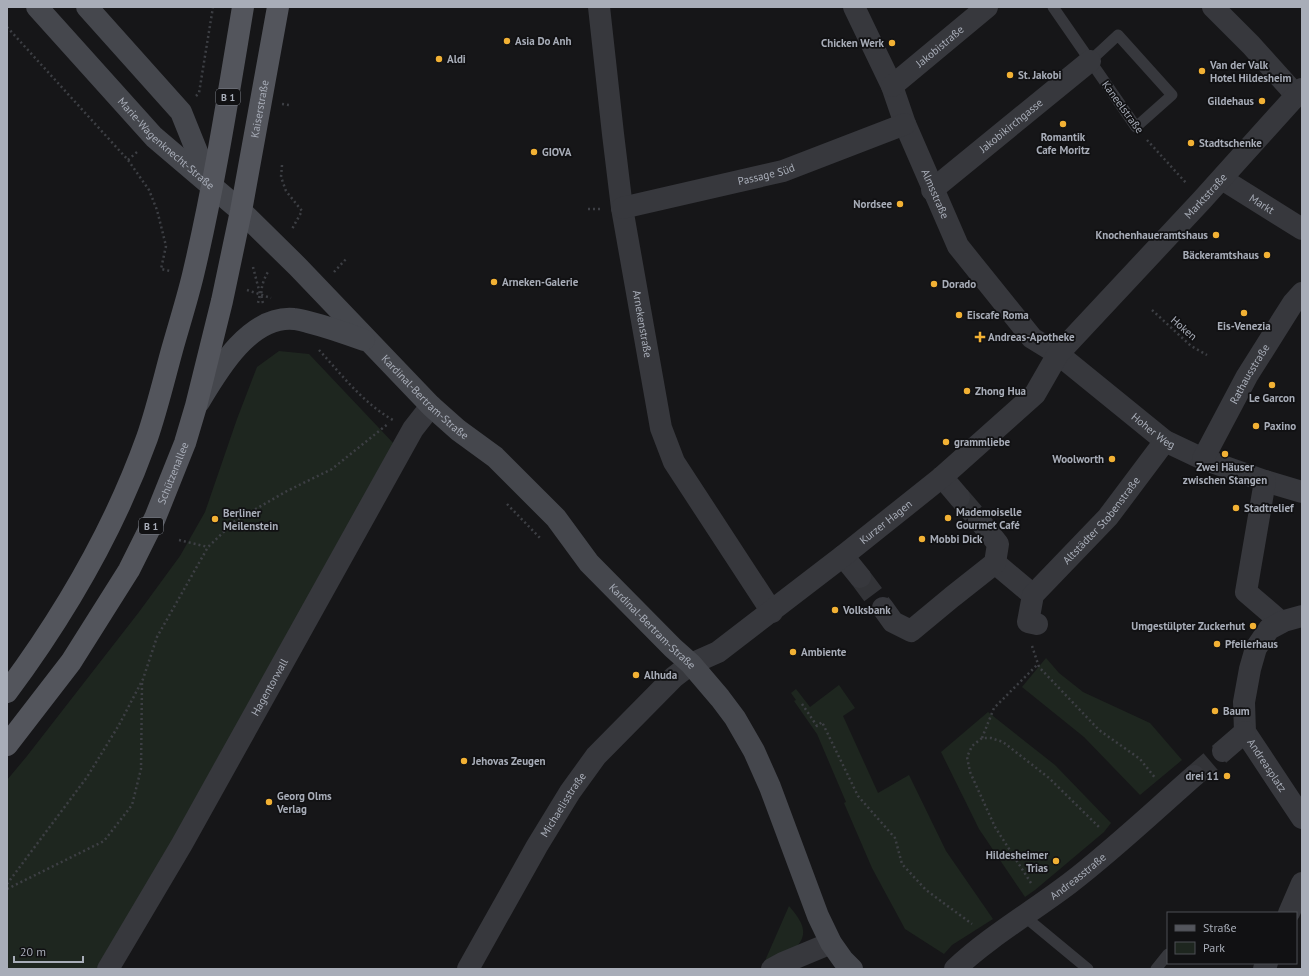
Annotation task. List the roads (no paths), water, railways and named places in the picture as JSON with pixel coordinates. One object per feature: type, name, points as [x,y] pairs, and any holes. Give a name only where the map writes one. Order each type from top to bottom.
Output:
[{"type":"main road","name":"B 1","points":[[7,692],[37,651],[86,572],[111,524],[133,473],[153,420],[193,276],[212,187],[243,7]]},
{"type":"main road","name":"Kaiserstraße","points":[[241,211],[278,7]]},
{"type":"main road","name":"Schützenallee","points":[[7,745],[71,662],[129,570],[155,518],[185,442],[196,406],[222,301],[241,211]]},
{"type":"street","name":"Marie-Wagenknecht-Straße","points":[[37,7],[154,137],[212,187]]},
{"type":"street","name":"Marie-Wagenknecht-Straße","points":[[87,7],[181,112],[212,187]]},
{"type":"street","name":"Arnekenstraße","points":[[599,7],[622,208],[662,428],[674,462],[772,612]]},
{"type":"street","name":"Almsstraße","points":[[854,7],[892,86],[905,124],[932,190],[958,246],[1032,338],[1058,354]]},
{"type":"street","name":"Jakobistraße","points":[[892,86],[987,7]]},
{"type":"street","points":[[1213,7],[1299,92]]},
{"type":"street","name":"Jakobikirchgasse","points":[[932,190],[1090,61]]},
{"type":"street","name":"Marktstraße","points":[[1058,354],[1222,179],[1299,92]]},
{"type":"street","name":"Passage Süd","points":[[622,208],[783,171],[905,124]]},
{"type":"street","name":"Markt","points":[[1222,179],[1302,228]]},
{"type":"street","name":"Kardinal-Bertram-Straße","points":[[212,187],[241,211],[298,267],[425,401],[494,457],[556,518],[589,563],[673,648],[691,664],[720,698],[735,718],[754,750],[770,786],[818,916],[831,943],[843,960],[852,969]]},
{"type":"street","name":"Rathausstraße","points":[[1203,459],[1247,376],[1293,303],[1302,293]]},
{"type":"street","name":"Kardinal-Bertram-Straße","points":[[196,406],[219,369],[236,349],[259,328],[270,322],[293,319],[333,328],[370,343]]},
{"type":"street","name":"Hoher Weg","points":[[1058,354],[1165,441],[1203,459],[1265,481],[1302,492]]},
{"type":"street","name":"Kurzer Hagen","points":[[691,664],[718,652],[772,612],[942,478],[1035,394],[1058,354]]},
{"type":"street","name":"Hagentorwall","points":[[108,969],[182,844],[412,429],[425,401]]},
{"type":"street","name":"Altstädter Stobenstraße","points":[[1033,595],[1108,517],[1165,441]]},
{"type":"street","points":[[942,478],[959,497]]},
{"type":"street","points":[[1265,481],[1246,592],[1282,622]]},
{"type":"street","points":[[883,608],[893,622],[911,631],[995,563],[998,544],[979,520]]},
{"type":"street","points":[[843,556],[860,577]]},
{"type":"street","points":[[995,563],[1033,595],[1033,623]]},
{"type":"street","name":"Andreasplatz","points":[[1302,616],[1282,622],[1269,629],[1256,648],[1250,669],[1244,702],[1245,732],[1302,818]]},
{"type":"street","name":"Michaelisstraße","points":[[468,969],[537,846],[570,792],[596,756],[674,677],[691,664]]},
{"type":"street","points":[[1223,751],[1245,732]]},
{"type":"street","name":"Andreasstraße","points":[[955,969],[972,953],[1070,883],[1172,797],[1192,778]]},
{"type":"street","points":[[1289,912],[1302,883]]},
{"type":"street","points":[[772,969],[782,963],[831,943]]},
{"type":"lane","name":"Kaneelstraße","points":[[1054,7],[1090,61],[1136,127],[1172,95],[1118,35],[1090,61]]},
{"type":"lane","points":[[1024,916],[1088,969]]},
{"type":"lane","points":[[1156,969],[1167,955]]},
{"type":"tunnel","points":[[959,497],[979,520]]},
{"type":"tunnel","points":[[860,577],[883,608]]},
{"type":"tunnel","points":[[1194,776],[1223,751]]},
{"type":"place","name":"Asia Do Anh","points":[[507,41]]},
{"type":"place","name":"Chicken Werk","points":[[892,43]]},
{"type":"place","name":"Aldi","points":[[439,59]]},
{"type":"place","name":"Van der Valk Hotel Hildesheim","points":[[1202,71]]},
{"type":"place","name":"St. Jakobi","points":[[1010,75]]},
{"type":"place","name":"Gildehaus","points":[[1262,101]]},
{"type":"place","name":"Romantik Cafe Moritz","points":[[1063,124]]},
{"type":"place","name":"Stadtschenke","points":[[1191,143]]},
{"type":"place","name":"GIOVA","points":[[534,152]]},
{"type":"place","name":"Nordsee","points":[[900,204]]},
{"type":"place","name":"Knochenhaueramtshaus","points":[[1216,235]]},
{"type":"place","name":"Bäckeramtshaus","points":[[1267,255]]},
{"type":"place","name":"Arneken-Galerie","points":[[494,282]]},
{"type":"place","name":"Dorado","points":[[934,284]]},
{"type":"place","name":"Eis-Venezia","points":[[1244,313]]},
{"type":"place","name":"Eiscafe Roma","points":[[959,315]]},
{"type":"place","name":"Andreas-Apotheke","points":[[980,337]]},
{"type":"place","name":"Le Garcon","points":[[1272,385]]},
{"type":"place","name":"Zhong Hua","points":[[967,391]]},
{"type":"place","name":"Paxino","points":[[1256,426]]},
{"type":"place","name":"grammliebe","points":[[946,442]]},
{"type":"place","name":"Zwei Häuser zwischen Stangen","points":[[1225,454]]},
{"type":"place","name":"Woolworth","points":[[1112,459]]},
{"type":"place","name":"Stadtrelief","points":[[1236,508]]},
{"type":"place","name":"Mademoiselle Gourmet Café","points":[[948,518]]},
{"type":"place","name":"Berliner Meilenstein","points":[[215,519]]},
{"type":"place","name":"Mobbi Dick","points":[[922,539]]},
{"type":"place","name":"Volksbank","points":[[835,610]]},
{"type":"place","name":"Umgestülpter Zuckerhut","points":[[1253,626]]},
{"type":"place","name":"Pfeilerhaus","points":[[1217,644]]},
{"type":"place","name":"Ambiente","points":[[793,652]]},
{"type":"place","name":"Alhuda","points":[[636,675]]},
{"type":"place","name":"Baum","points":[[1215,711]]},
{"type":"place","name":"Jehovas Zeugen","points":[[464,761]]},
{"type":"place","name":"drei 11","points":[[1227,776]]},
{"type":"place","name":"Georg Olms Verlag","points":[[269,802]]},
{"type":"place","name":"Hildesheimer Trias","points":[[1056,861]]}]
